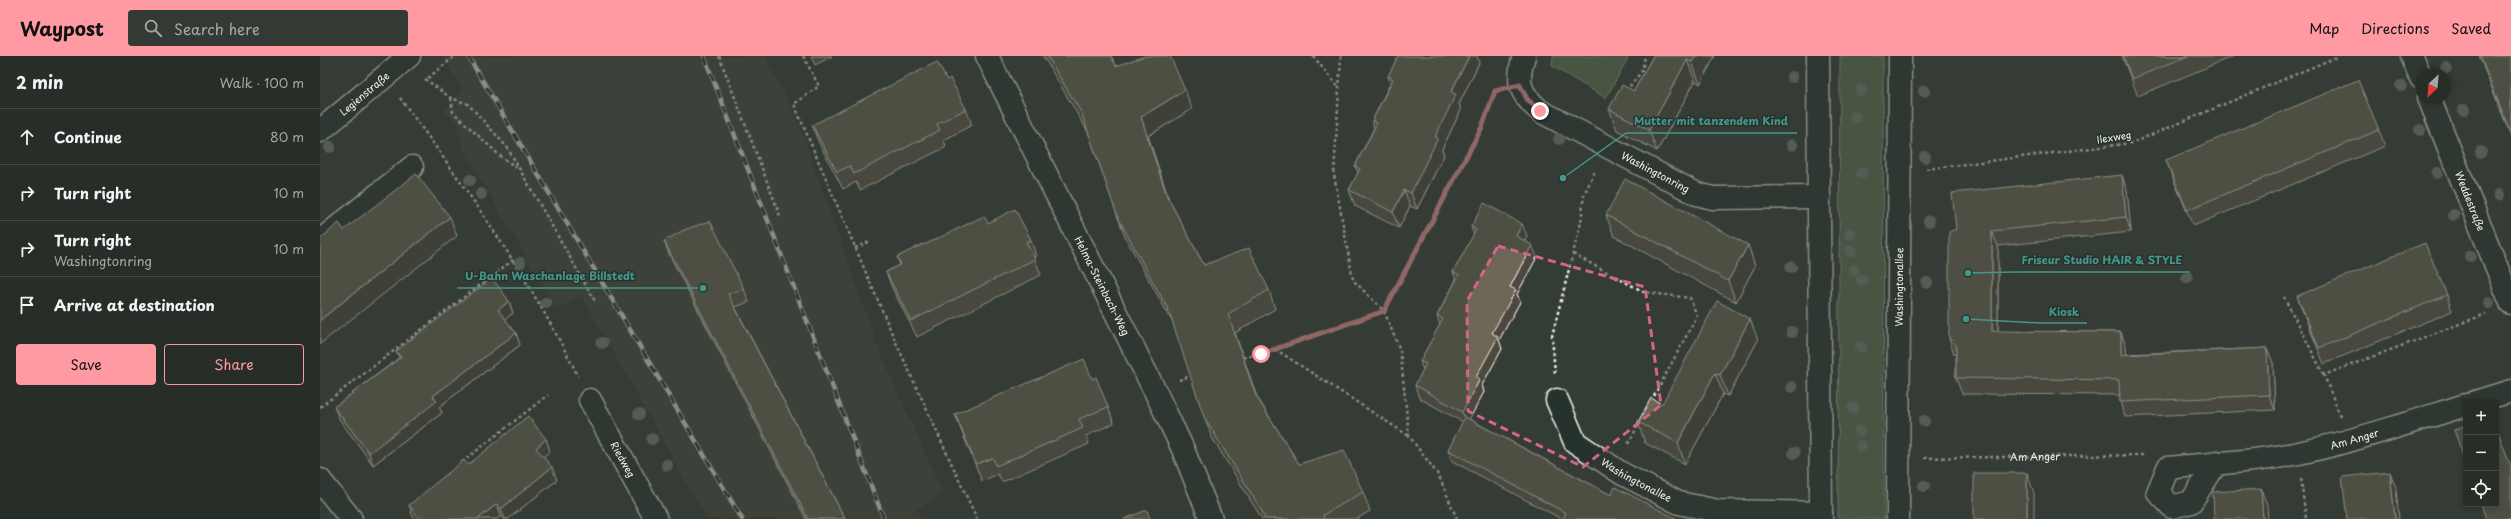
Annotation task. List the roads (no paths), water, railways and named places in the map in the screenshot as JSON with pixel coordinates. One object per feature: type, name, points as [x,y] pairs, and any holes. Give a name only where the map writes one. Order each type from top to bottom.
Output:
[{"type":"street","name":"Legienstraße","points":[[320,131],[409,56]]},
{"type":"street","name":"Helma-Steinbach-Weg","points":[[987,56],[1155,391],[1182,447],[1211,519]]},
{"type":"street","name":"Washingtonring","points":[[1524,56],[1520,85],[1527,99],[1540,111],[1697,194],[1713,198],[1819,197]]},
{"type":"street","name":"Washingtonallee","points":[[1557,400],[1575,442],[1615,469],[1688,506],[1718,511],[1821,516],[1818,56]]},
{"type":"street","name":"Washingtonallee","points":[[1898,519],[1900,56]]},
{"type":"street","points":[[2412,56],[2417,68]]},
{"type":"street","name":"Weddestraße","points":[[2431,104],[2511,303]]},
{"type":"street","points":[[320,241],[412,167]]},
{"type":"street","points":[[2485,399],[2511,391]]},
{"type":"street","name":"Riedweg","points":[[590,400],[656,519]]},
{"type":"street","name":"Am Anger","points":[[2217,462],[2191,502],[2172,507],[2158,492],[2168,468],[2217,462],[2297,453],[2349,440],[2463,406]]},
{"type":"street","points":[[320,480],[351,519]]},
{"type":"railway","points":[[468,56],[742,519]]},
{"type":"railway","points":[[704,56],[884,519]]},
{"type":"place","name":"Mutter mit tanzendem Kind","points":[[1563,178]]},
{"type":"place","name":"Friseur Studio HAIR & STYLE","points":[[1968,273]]},
{"type":"place","name":"U-Bahn Waschanlage Billstedt","points":[[703,288]]},
{"type":"place","name":"Kiosk","points":[[1966,319]]}]
